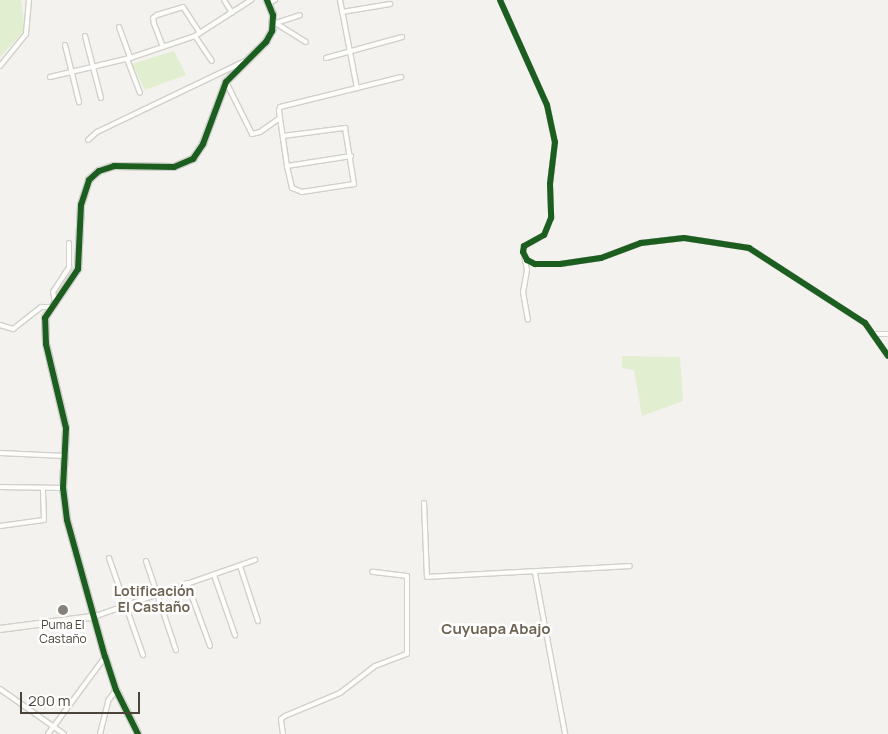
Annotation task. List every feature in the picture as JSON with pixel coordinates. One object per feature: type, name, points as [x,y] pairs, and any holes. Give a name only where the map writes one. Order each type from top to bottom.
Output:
[{"type":"street","points":[[0,66],[26,34],[28,0]]},
{"type":"street","points":[[224,0],[232,12]]},
{"type":"street","points":[[50,77],[129,58],[195,36],[251,0]]},
{"type":"street","points":[[340,0],[357,88]]},
{"type":"street","points":[[500,0],[547,105],[555,147],[550,184],[550,221],[544,235],[524,246],[527,270],[523,292],[528,320]]},
{"type":"street","points":[[138,734],[116,690],[68,528],[63,488],[66,456],[64,415],[45,333],[45,318],[78,269],[81,205],[89,180],[99,171],[114,166],[174,167],[188,164],[203,144],[226,82],[266,42],[275,23],[270,1]]},
{"type":"street","points":[[342,12],[390,4]]},
{"type":"street","points":[[163,47],[154,24],[157,15],[183,7],[200,32]]},
{"type":"street","points":[[275,23],[300,15]]},
{"type":"street","points":[[275,23],[306,42]]},
{"type":"street","points":[[119,27],[140,93]]},
{"type":"street","points":[[85,36],[101,98]]},
{"type":"street","points":[[195,36],[212,61]]},
{"type":"street","points":[[326,58],[402,37]]},
{"type":"street","points":[[65,45],[79,102]]},
{"type":"street","points":[[88,140],[97,132],[245,62]]},
{"type":"street","points":[[283,136],[345,128],[352,156],[355,180],[350,186],[296,192],[290,182],[280,118],[280,107],[401,77]]},
{"type":"street","points":[[226,82],[252,134],[260,132],[280,118]]},
{"type":"street","points":[[287,166],[352,156]]},
{"type":"street","points":[[524,255],[531,263],[553,265],[601,258],[641,243],[684,238],[749,248],[865,323],[875,334],[888,356]]},
{"type":"street","points":[[53,304],[54,292],[69,267],[69,243]]},
{"type":"street","points":[[0,325],[13,329],[40,307],[53,304]]},
{"type":"street","points":[[875,334],[888,334]]},
{"type":"street","points":[[0,453],[66,456]]},
{"type":"street","points":[[0,487],[63,488]]},
{"type":"street","points":[[0,526],[44,520],[43,488]]},
{"type":"street","points":[[424,503],[427,576],[535,573],[630,566]]},
{"type":"street","points":[[108,558],[143,656]]},
{"type":"street","points":[[0,629],[93,617],[255,560]]},
{"type":"street","points":[[146,561],[176,650]]},
{"type":"street","points":[[240,566],[258,621]]},
{"type":"street","points":[[283,734],[281,720],[285,716],[340,693],[374,666],[408,654],[407,576],[372,572]]},
{"type":"street","points":[[535,573],[565,734]]},
{"type":"street","points":[[214,575],[235,635]]},
{"type":"street","points":[[187,584],[210,646]]},
{"type":"street","points":[[48,734],[105,657]]},
{"type":"street","points":[[0,689],[64,734]]},
{"type":"street","points":[[100,734],[108,702],[116,690]]},
{"type":"green space","points":[[0,0],[21,0],[25,30],[0,57]]},
{"type":"green space","points":[[174,51],[186,75],[145,90],[132,64]]},
{"type":"green space","points":[[622,356],[680,357],[683,401],[642,416],[634,370],[622,368]]},
{"type":"cycle path","points":[[138,734],[116,690],[105,657],[67,520],[63,488],[66,428],[46,344],[45,318],[78,269],[81,205],[89,180],[99,171],[114,166],[174,167],[193,159],[203,144],[226,82],[266,42],[272,31],[273,15],[267,0]]},
{"type":"cycle path","points":[[500,0],[547,105],[555,142],[550,184],[551,218],[544,235],[524,246],[523,252],[527,260],[535,264],[560,264],[601,258],[641,243],[684,238],[749,248],[865,323],[888,356]]},
{"type":"place","name":"Puma El Castaño","points":[[63,610]]},
{"type":"district","name":"Lotificación El Castaño","points":[[154,600]]},
{"type":"district","name":"Cuyuapa Abajo","points":[[496,629]]}]
